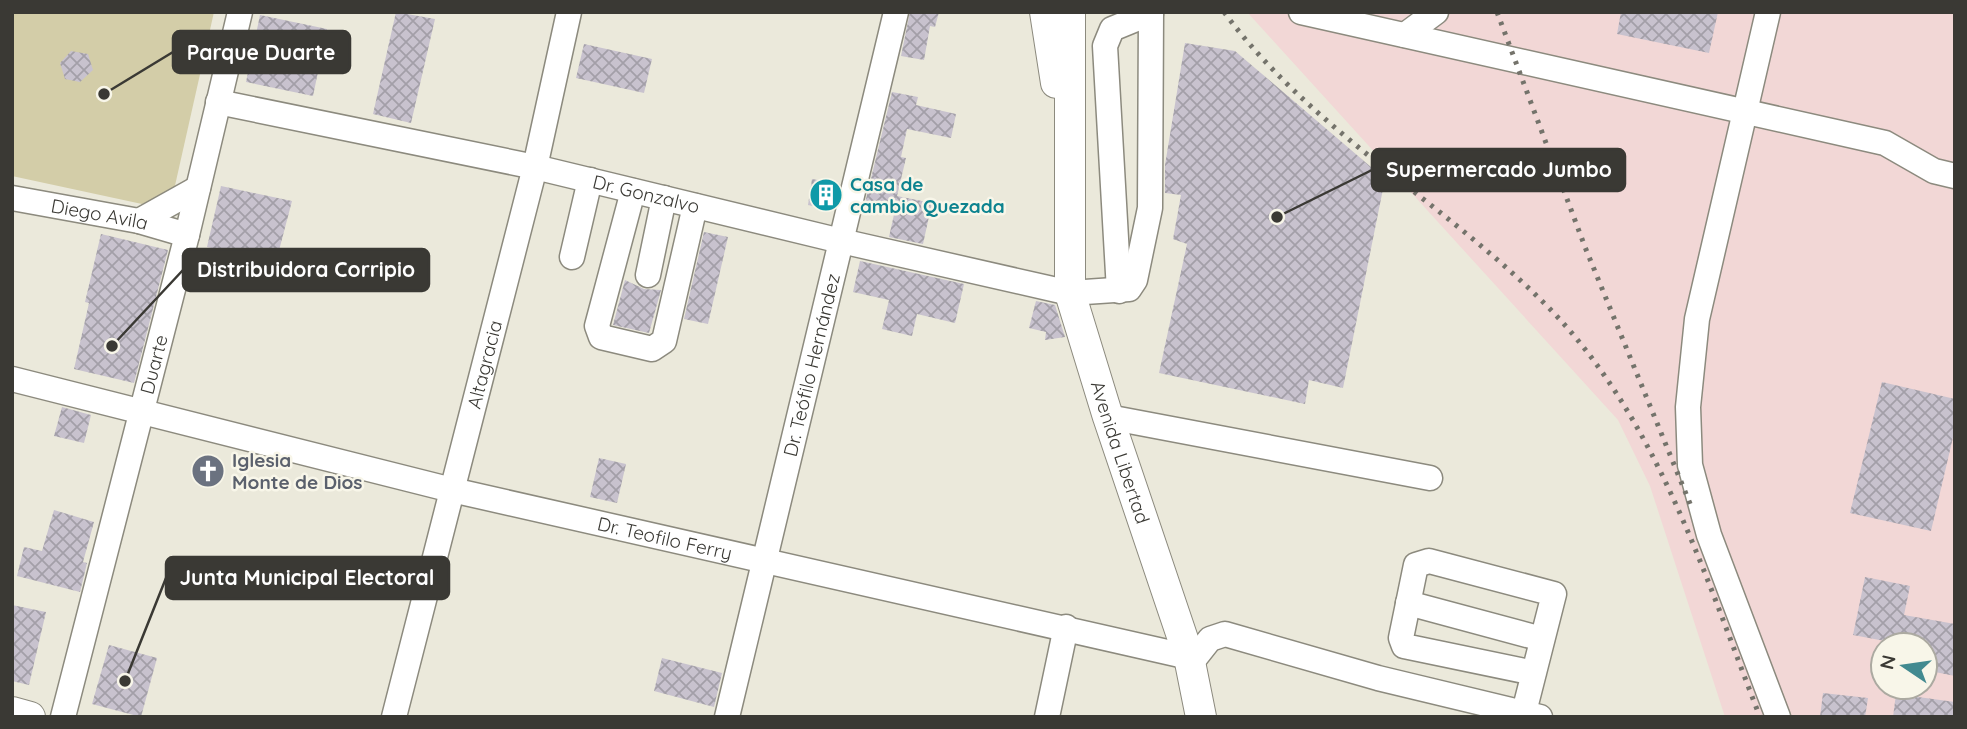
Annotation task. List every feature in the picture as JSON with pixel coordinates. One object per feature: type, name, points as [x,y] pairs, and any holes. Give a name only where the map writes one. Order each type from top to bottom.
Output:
[{"type":"main road","name":"Avenida Libertad","points":[[1045,12],[1070,184]]},
{"type":"main road","name":"Avenida Libertad","points":[[1070,12],[1070,293],[1108,417],[1189,657],[1201,717]]},
{"type":"main road","points":[[12,712],[30,717]]},
{"type":"street","points":[[224,12],[233,41]]},
{"type":"street","name":"Duarte","points":[[63,717],[187,235],[240,12]]},
{"type":"street","name":"Altagracia","points":[[394,717],[534,167],[569,12]]},
{"type":"street","name":"Dr. Teófilo Hernández","points":[[727,717],[762,560],[896,12]]},
{"type":"street","points":[[1301,12],[1885,143],[1934,171],[1955,176]]},
{"type":"street","points":[[1405,35],[1436,12]]},
{"type":"street","points":[[1768,12],[1743,112],[1698,319],[1688,407],[1690,465],[1709,535],[1778,717]]},
{"type":"street","points":[[1151,13],[1150,208],[1135,280],[1129,289],[1119,291],[1105,46],[1112,29],[1151,13]]},
{"type":"street","name":"Dr. Gonzalvo","points":[[218,102],[534,167],[1070,293],[1119,291]]},
{"type":"street","points":[[572,257],[590,180]]},
{"type":"street","points":[[139,220],[198,188]]},
{"type":"street","points":[[633,191],[597,326],[601,337],[652,349],[664,341],[695,206]]},
{"type":"street","name":"Diego Avila","points":[[12,198],[139,220],[187,235]]},
{"type":"street","points":[[648,275],[664,198]]},
{"type":"street","name":"Dr. Teofilo Ferry","points":[[12,379],[452,490],[1189,657]]},
{"type":"street","points":[[1108,417],[1430,478]]},
{"type":"street","points":[[1189,657],[1195,658],[1212,637],[1225,634],[1378,678],[1532,715],[1534,673],[1554,594],[1430,561],[1416,565],[1401,638],[1404,646],[1534,673]]},
{"type":"street","points":[[1408,603],[1542,639]]},
{"type":"street","points":[[1047,717],[1066,627]]},
{"type":"shaded area","points":[[12,12],[214,12],[174,190],[142,204],[12,176]]},
{"type":"shaded area","points":[[1247,12],[1955,12],[1955,717],[1725,717],[1650,486],[1618,420]]},
{"type":"building","points":[[396,12],[435,19],[411,123],[373,114]]},
{"type":"building","points":[[910,12],[939,12],[935,27],[930,26],[924,60],[901,56]]},
{"type":"building","points":[[1621,12],[1718,12],[1709,53],[1617,34]]},
{"type":"building","points":[[260,15],[327,29],[313,96],[246,82]]},
{"type":"building","points":[[1185,43],[1235,51],[1385,179],[1343,388],[1309,380],[1305,404],[1159,373],[1187,244],[1173,239],[1181,195],[1165,193],[1165,165]]},
{"type":"building","points":[[584,44],[652,59],[644,93],[576,78]]},
{"type":"building","points":[[71,51],[88,54],[93,70],[80,82],[65,79],[60,63]]},
{"type":"building","points":[[892,92],[918,97],[916,105],[956,114],[951,138],[907,129],[901,157],[906,158],[897,196],[932,203],[923,244],[889,237],[895,210],[865,203]]},
{"type":"building","name":"Casa de cambio Quezada","points":[[812,179],[840,184],[833,210],[808,205]]},
{"type":"building","points":[[221,186],[292,201],[276,262],[207,247]]},
{"type":"building","points":[[704,232],[728,237],[708,324],[684,319]]},
{"type":"building","points":[[101,234],[168,250],[134,383],[74,369],[89,303],[85,302]]},
{"type":"building","points":[[860,261],[964,284],[955,323],[917,314],[912,336],[882,329],[889,300],[853,292]]},
{"type":"building","points":[[625,280],[644,289],[661,290],[649,333],[613,325]]},
{"type":"building","points":[[1036,301],[1055,305],[1065,337],[1045,340],[1046,332],[1029,328]]},
{"type":"building","points":[[1882,382],[1955,399],[1955,429],[1931,531],[1850,513]]},
{"type":"building","points":[[62,407],[91,415],[84,443],[54,436]]},
{"type":"building","points":[[599,458],[626,464],[617,503],[590,497]]},
{"type":"building","points":[[54,510],[94,522],[83,562],[87,563],[80,592],[17,576],[24,547],[42,551]]},
{"type":"building","points":[[1865,577],[1910,586],[1904,615],[1955,624],[1955,676],[1939,673],[1939,631],[1869,631],[1869,638],[1853,635]]},
{"type":"building","points":[[12,605],[46,612],[29,685],[12,681]]},
{"type":"building","points":[[109,645],[157,658],[141,717],[92,704]]},
{"type":"building","points":[[662,658],[722,673],[714,707],[654,691]]},
{"type":"building","points":[[1823,693],[1868,698],[1865,717],[1820,717]]},
{"type":"building","points":[[1895,701],[1955,702],[1955,717],[1893,717]]},
{"type":"railway","points":[[1224,12],[1258,54],[1296,92],[1336,129],[1504,266],[1544,303],[1583,347],[1617,394],[1647,445],[1673,498],[1697,552],[1760,717]]},
{"type":"railway","points":[[1497,12],[1585,247],[1691,506]]},
{"type":"place","name":"Parque Duarte","points":[[104,94]]},
{"type":"place","name":"Casa de cambio Quezada","points":[[826,195]]},
{"type":"place","name":"Supermercado Jumbo","points":[[1277,217]]},
{"type":"place","name":"Distribuidora Corripio","points":[[112,346]]},
{"type":"place","name":"Iglesia Monte de Dios","points":[[208,471]]},
{"type":"place","name":"Junta Municipal Electoral","points":[[125,681]]}]
